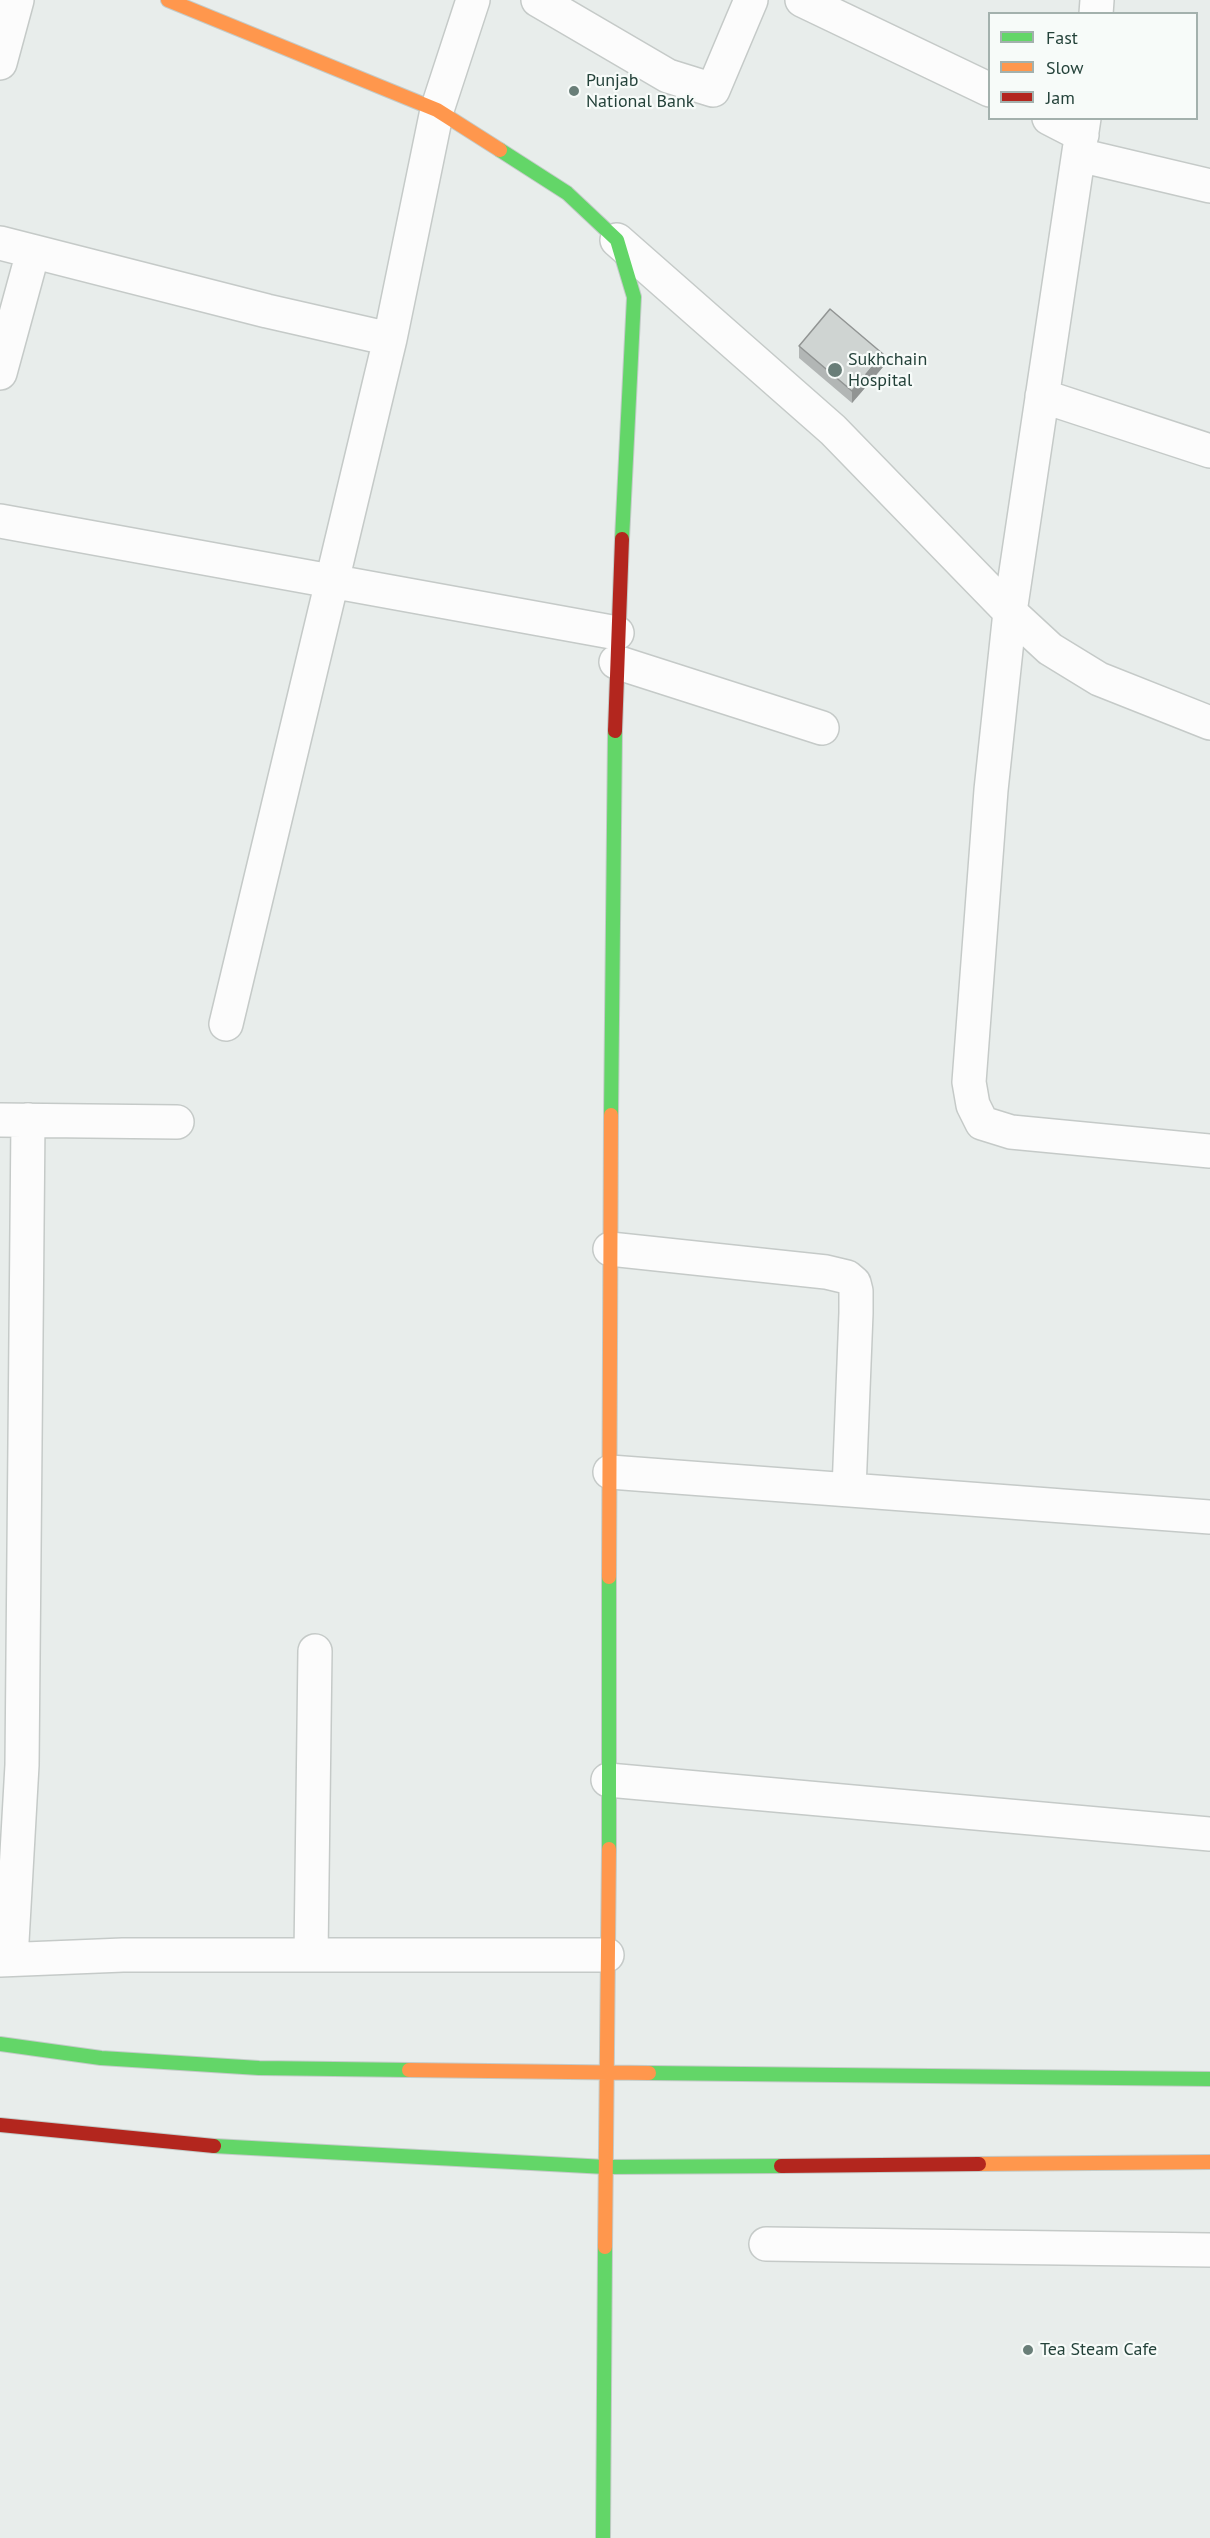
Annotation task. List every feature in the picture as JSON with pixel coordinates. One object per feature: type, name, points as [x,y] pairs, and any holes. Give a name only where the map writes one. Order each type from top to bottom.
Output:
[{"type":"street","points":[[0,63],[17,0]]},
{"type":"street","points":[[168,0],[437,110],[567,193],[616,240],[832,430],[1010,612],[1050,649],[1099,679],[1210,723]]},
{"type":"street","points":[[226,1024],[390,339],[437,110],[474,0]]},
{"type":"street","points":[[538,0],[668,76],[713,90],[751,0]]},
{"type":"street","points":[[802,0],[988,89]]},
{"type":"street","points":[[1053,120],[1082,136],[1210,186]]},
{"type":"street","points":[[1082,136],[1010,612],[991,790],[969,1083],[973,1105],[982,1122],[1011,1132],[1210,1151]]},
{"type":"street","points":[[603,2538],[608,2072],[610,975],[616,647],[634,297],[616,240]]},
{"type":"street","points":[[0,243],[267,311],[390,339]]},
{"type":"street","points":[[0,373],[33,252]]},
{"type":"street","points":[[1042,396],[1210,451]]},
{"type":"street","points":[[0,521],[332,582],[616,647],[822,728]]},
{"type":"street","points":[[177,1122],[14,1120],[11,1764],[6,1960],[123,1955],[607,1955]]},
{"type":"street","points":[[610,1249],[826,1272],[847,1277],[854,1284],[856,1313],[849,1490]]},
{"type":"street","points":[[610,1472],[1210,1517]]},
{"type":"street","points":[[311,1955],[315,1651]]},
{"type":"street","points":[[608,1780],[1210,1834]]},
{"type":"street","points":[[0,2044],[101,2058],[259,2068],[1210,2079]]},
{"type":"street","points":[[0,2125],[196,2145],[606,2167],[1210,2162]]},
{"type":"street","points":[[766,2244],[1210,2250]]},
{"type":"building","points":[[830,309],[883,354],[852,391],[799,346]]},
{"type":"traffic: fast","points":[[500,150],[567,193],[617,240],[634,297],[622,539]]},
{"type":"traffic: fast","points":[[611,1115],[615,731]]},
{"type":"traffic: fast","points":[[609,1577],[609,1849]]},
{"type":"traffic: fast","points":[[0,2044],[101,2058],[259,2068],[409,2070]]},
{"type":"traffic: fast","points":[[649,2073],[1210,2079]]},
{"type":"traffic: fast","points":[[214,2146],[606,2167],[781,2166]]},
{"type":"traffic: fast","points":[[603,2538],[605,2247]]},
{"type":"traffic: slow","points":[[168,0],[437,110],[500,150]]},
{"type":"traffic: slow","points":[[609,1577],[611,1115]]},
{"type":"traffic: slow","points":[[605,2247],[609,1849]]},
{"type":"traffic: slow","points":[[409,2070],[649,2073]]},
{"type":"traffic: slow","points":[[979,2164],[1210,2162]]},
{"type":"traffic: jam","points":[[615,731],[622,539]]},
{"type":"traffic: jam","points":[[0,2125],[214,2146]]},
{"type":"traffic: jam","points":[[781,2166],[979,2164]]},
{"type":"place","name":"Punjab National Bank","points":[[574,91]]},
{"type":"place","name":"Sukhchain Hospital","points":[[835,370]]},
{"type":"place","name":"Tea Steam Cafe","points":[[1028,2350]]}]
